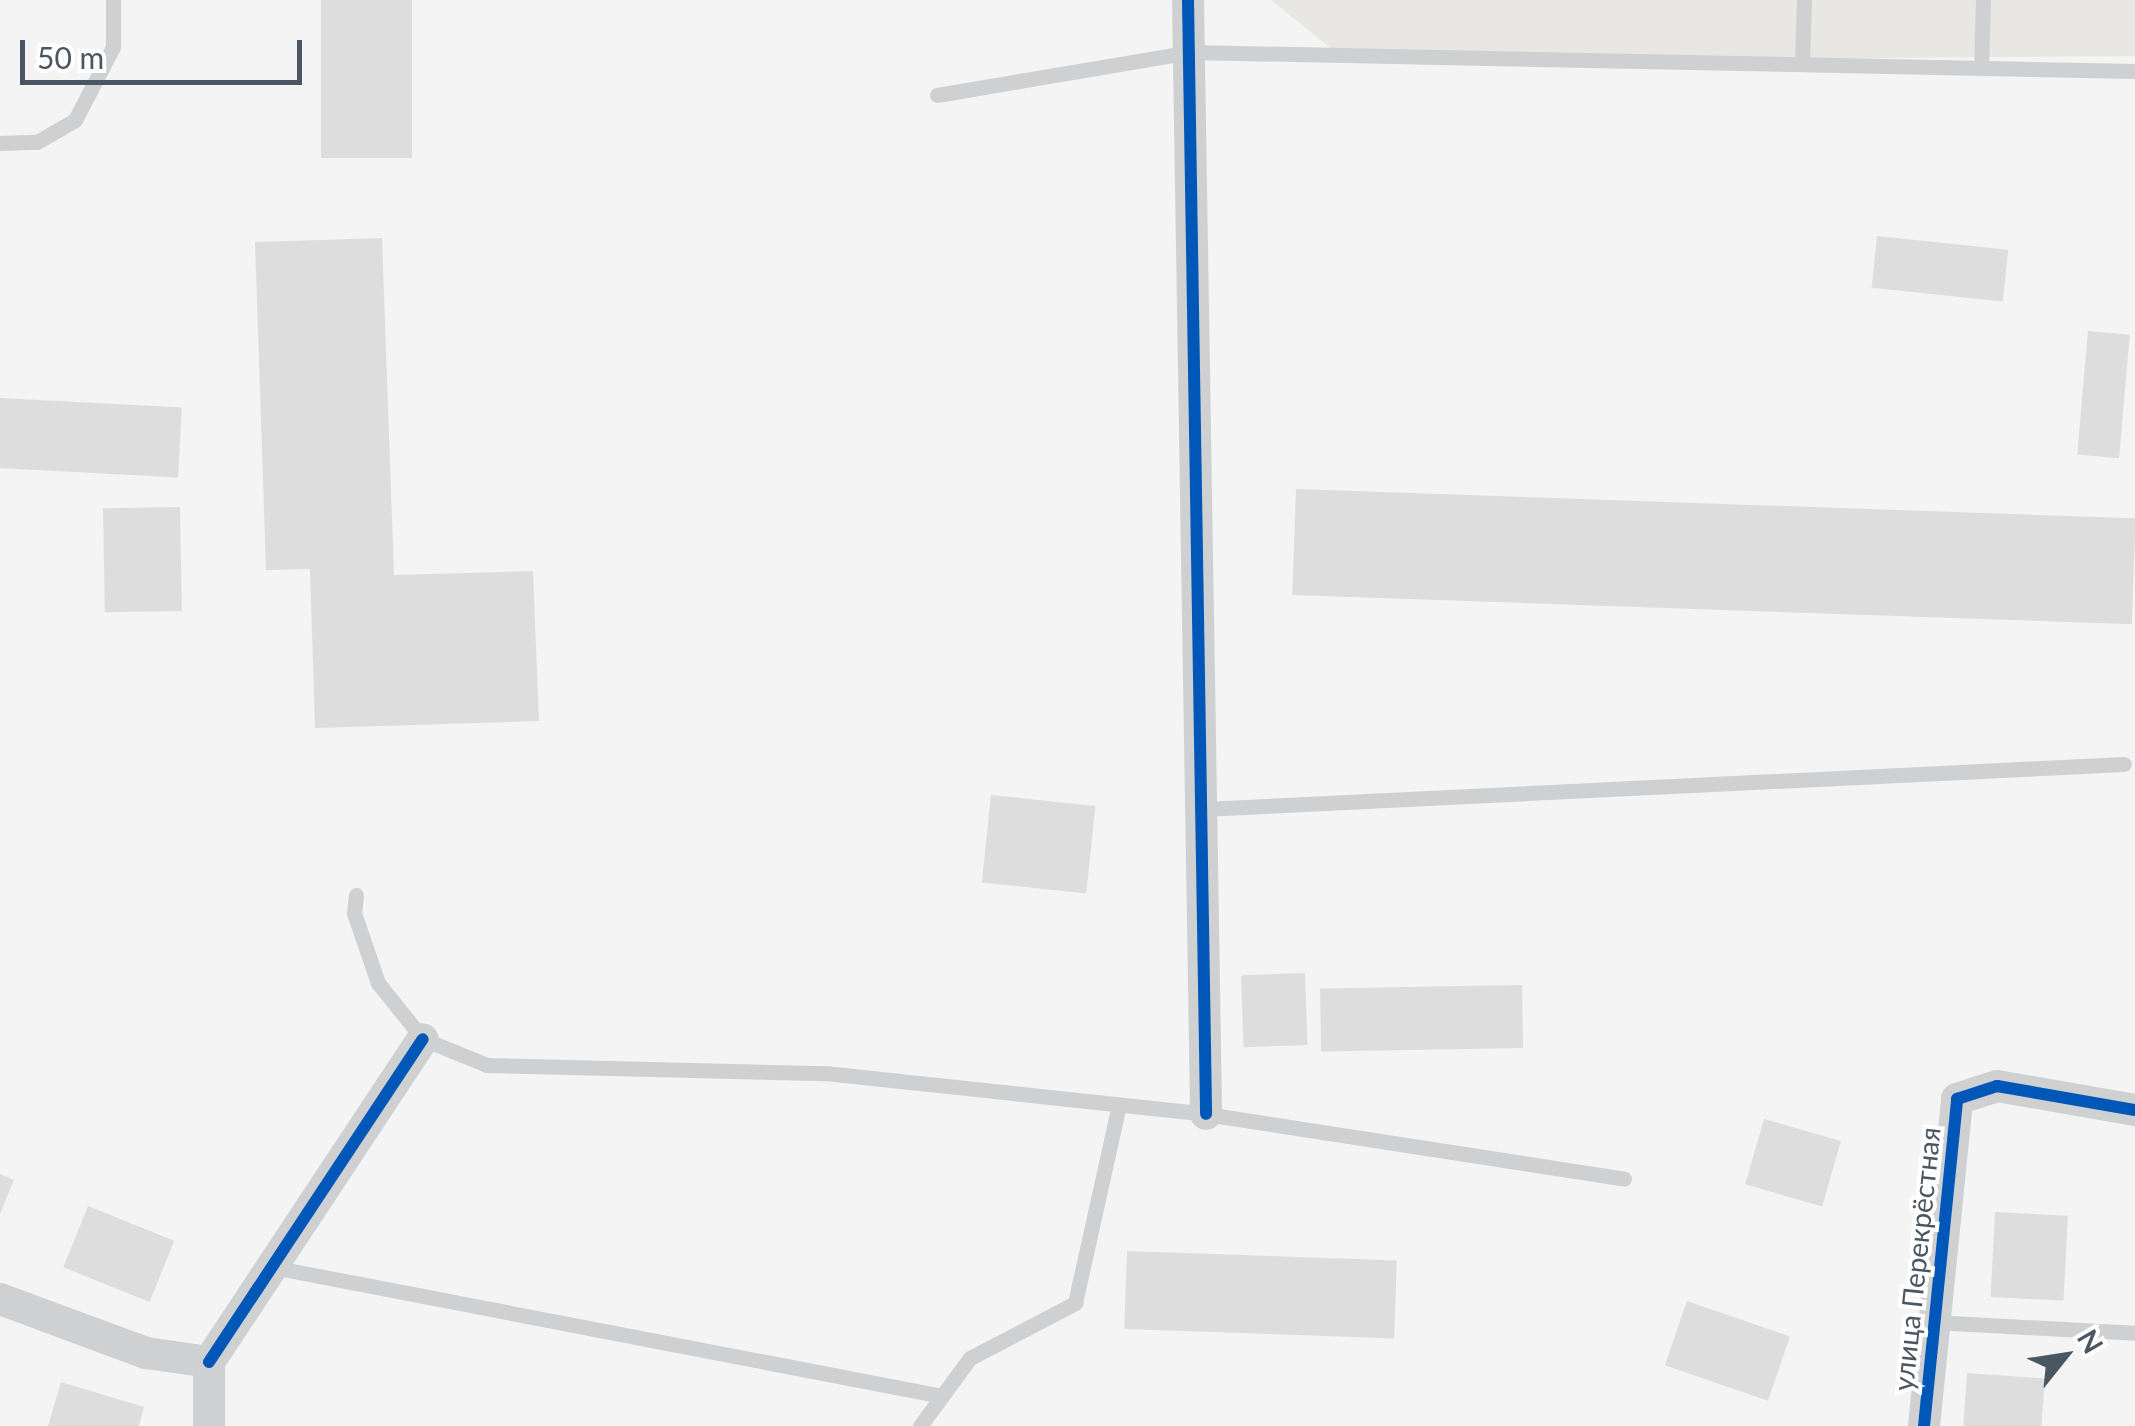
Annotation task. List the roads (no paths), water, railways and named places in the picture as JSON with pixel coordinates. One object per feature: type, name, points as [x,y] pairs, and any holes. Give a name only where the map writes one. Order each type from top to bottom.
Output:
[{"type":"street","points":[[1188,0],[1206,1114]]},
{"type":"street","points":[[209,1426],[209,1362],[423,1040]]},
{"type":"street","name":"улица Перекрёстная","points":[[1924,1426],[1957,1099],[1997,1086],[2135,1110]]},
{"type":"street","points":[[0,1299],[146,1352],[209,1362]]},
{"type":"lane","points":[[0,143],[37,142],[76,120],[112,47],[112,0]]},
{"type":"lane","points":[[1802,63],[1804,0]]},
{"type":"lane","points":[[1981,68],[1983,0]]},
{"type":"lane","points":[[937,95],[1190,52],[1504,64],[1802,63],[2135,71]]},
{"type":"lane","points":[[1203,809],[2124,764]]},
{"type":"lane","points":[[356,895],[354,913],[378,983],[423,1040],[487,1065],[825,1073],[1206,1114],[1624,1179]]},
{"type":"lane","points":[[920,1426],[970,1358],[1075,1303],[1119,1105]]},
{"type":"lane","points":[[272,1267],[942,1396]]},
{"type":"lane","points":[[1934,1322],[2135,1333]]}]
